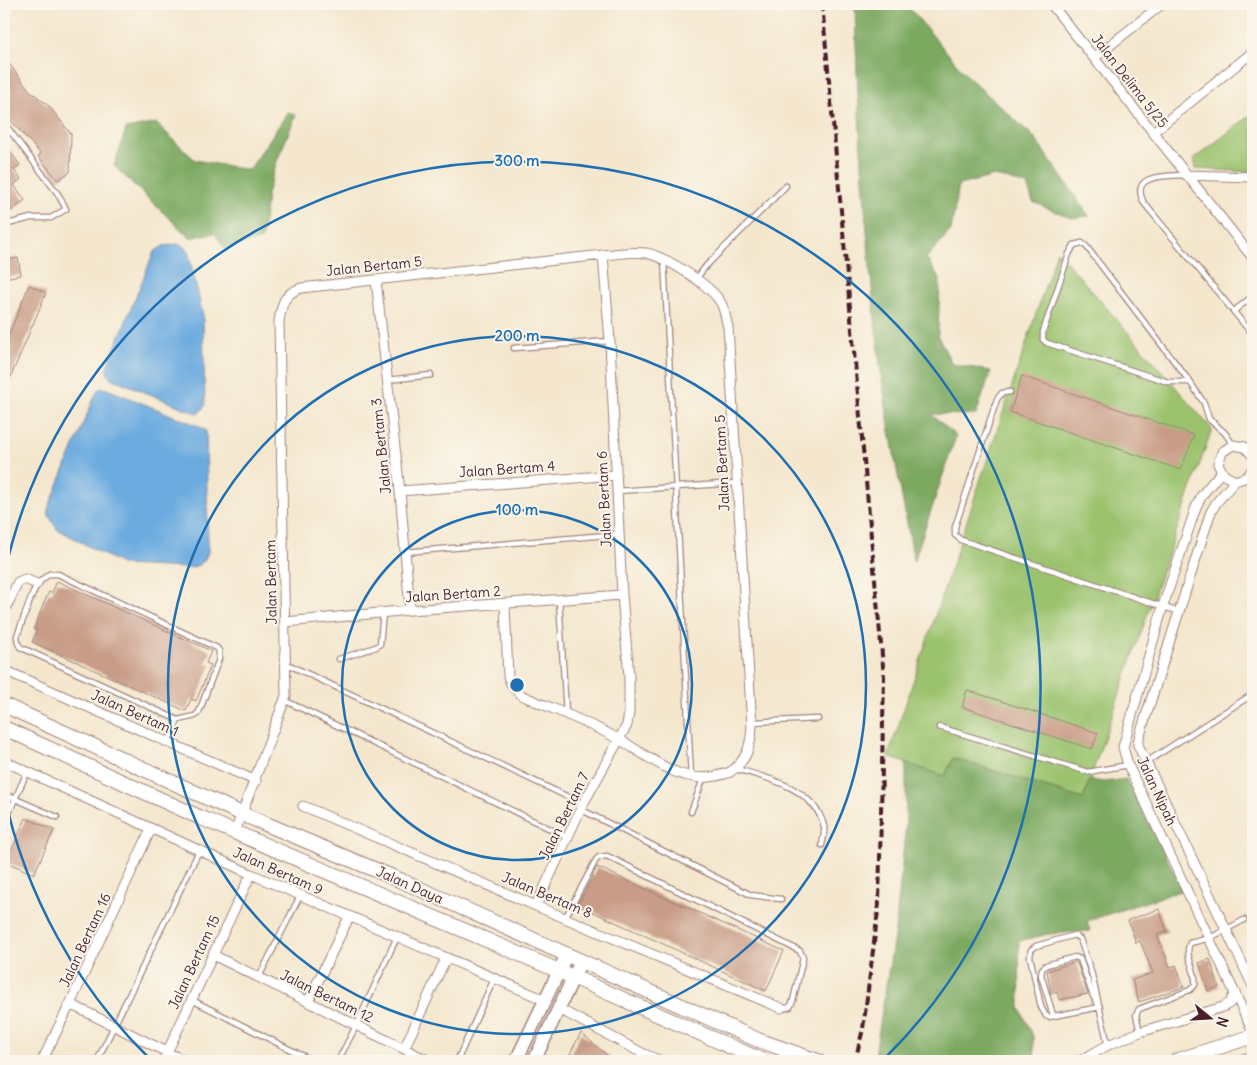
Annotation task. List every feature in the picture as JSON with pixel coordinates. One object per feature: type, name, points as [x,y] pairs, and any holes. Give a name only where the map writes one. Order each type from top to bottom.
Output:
[{"type":"main road","name":"Jalan Daya","points":[[4,705],[242,814],[402,881],[758,1040],[811,1059]]},
{"type":"main road","name":"Jalan Daya","points":[[4,728],[235,832],[574,977],[763,1061]]},
{"type":"main road","points":[[1176,1061],[1253,1036]]},
{"type":"main road","points":[[1245,1061],[1253,1059]]},
{"type":"street","name":"Jalan Delima 5/25","points":[[1051,4],[1253,258]]},
{"type":"street","points":[[1094,58],[1162,4]]},
{"type":"street","points":[[1153,132],[1253,52]]},
{"type":"street","points":[[1186,175],[1253,177]]},
{"type":"street","name":"Jalan Bertam 5","points":[[279,321],[286,297],[292,291],[301,288],[631,252],[645,253],[664,259],[696,279],[716,296],[726,314],[728,327],[752,722],[751,744],[744,759],[734,769]]},
{"type":"street","name":"Jalan Bertam 6","points":[[603,255],[610,341],[622,595],[630,698],[630,713],[627,725],[619,739]]},
{"type":"street","name":"Jalan Bertam 3","points":[[376,280],[400,491],[410,610]]},
{"type":"street","name":"Jalan Bertam","points":[[235,832],[286,701],[287,664],[279,321]]},
{"type":"street","points":[[1235,481],[1227,478],[1221,472],[1218,464],[1220,455],[1225,448],[1232,445],[1245,447],[1253,456]]},
{"type":"street","name":"Jalan Nipah","points":[[1253,468],[1248,477],[1235,481],[1212,510],[1139,738],[1138,748],[1253,986]]},
{"type":"street","name":"Jalan Nipah","points":[[1221,472],[1202,495],[1198,503],[1163,606],[1123,744],[1128,765],[1253,1032]]},
{"type":"street","name":"Jalan Bertam 4","points":[[400,491],[616,475]]},
{"type":"street","points":[[4,612],[18,582],[25,579],[37,584]]},
{"type":"street","name":"Jalan Bertam 2","points":[[286,622],[410,610],[622,595]]},
{"type":"street","points":[[505,604],[508,676],[510,684],[515,691],[619,739],[647,758],[691,777],[703,779],[727,774],[734,769]]},
{"type":"street","name":"Jalan Bertam 1","points":[[4,670],[256,781]]},
{"type":"street","name":"Jalan Bertam 7","points":[[536,906],[582,806],[619,739]]},
{"type":"street","name":"Jalan Bertam 9","points":[[6,762],[250,874],[545,1000]]},
{"type":"street","name":"Jalan Bertam 8","points":[[303,806],[781,1008]]},
{"type":"street","name":"Jalan Bertam 16","points":[[42,1061],[151,828]]},
{"type":"street","name":"Jalan Bertam 15","points":[[165,1057],[250,874]]},
{"type":"street","points":[[308,1002],[349,917]]},
{"type":"street","points":[[516,1061],[567,954]]},
{"type":"street","name":"Jalan Bertam 12","points":[[213,955],[428,1061]]},
{"type":"street","points":[[404,1049],[446,958]]},
{"type":"street","points":[[534,1061],[581,961]]},
{"type":"street","points":[[1080,1061],[1108,1045],[1140,1032],[1223,1007],[1230,1003],[1235,992]]},
{"type":"street","points":[[70,1004],[114,1026],[165,1057],[185,1061]]},
{"type":"street","points":[[559,1009],[643,1058],[661,1061]]},
{"type":"lane","points":[[4,123],[58,194],[66,209],[51,218],[31,218],[4,225]]},
{"type":"lane","points":[[1186,175],[1148,179],[1140,191],[1141,197],[1253,335]]},
{"type":"lane","points":[[696,279],[786,186]]},
{"type":"lane","points":[[1190,382],[1168,382],[1044,342],[1042,335],[1069,254],[1074,245],[1082,243],[1086,246],[1190,382],[1204,403],[1210,419],[1225,433],[1232,445]]},
{"type":"lane","points":[[664,259],[691,777]]},
{"type":"lane","points":[[1234,311],[1253,296]]},
{"type":"lane","points":[[514,348],[610,341]]},
{"type":"lane","points":[[388,380],[431,375]]},
{"type":"lane","points":[[1010,392],[1002,393],[997,399],[955,527],[955,535],[961,540],[1179,612]]},
{"type":"lane","points":[[617,491],[737,483]]},
{"type":"lane","points":[[405,552],[619,534]]},
{"type":"lane","points":[[50,574],[58,574],[217,648],[219,659],[198,712],[193,718],[178,720],[20,647],[18,636],[37,584],[50,574]]},
{"type":"lane","points":[[559,599],[566,714]]},
{"type":"lane","points":[[339,658],[376,647],[380,644],[383,613]]},
{"type":"lane","points":[[287,664],[582,806],[751,895],[781,898]]},
{"type":"lane","points":[[1145,763],[1253,694]]},
{"type":"lane","points":[[286,701],[567,837]]},
{"type":"lane","points":[[752,722],[818,719]]},
{"type":"lane","points":[[168,742],[178,720]]},
{"type":"lane","points":[[940,728],[1088,772],[1128,765]]},
{"type":"lane","points":[[4,772],[6,762]]},
{"type":"lane","points":[[734,769],[782,783],[805,796],[819,814],[824,828],[822,846]]},
{"type":"lane","points":[[4,824],[27,772]]},
{"type":"lane","points":[[691,812],[703,779]]},
{"type":"lane","points":[[4,794],[57,817]]},
{"type":"lane","points":[[97,1061],[199,851]]},
{"type":"lane","points":[[565,918],[596,860],[599,856],[607,856],[800,951],[803,958],[793,1001],[790,1007],[781,1008]]},
{"type":"lane","points":[[259,978],[300,896]]},
{"type":"lane","points":[[1140,1032],[1136,1015],[1139,1010],[1190,990],[1195,985],[1196,978],[1188,947],[1190,944],[1210,938],[1244,920]]},
{"type":"lane","points":[[1100,1007],[1046,1016],[1041,1007],[1030,953],[1036,946],[1071,936],[1077,936],[1082,942],[1100,1007],[1108,1045]]},
{"type":"lane","points":[[338,1061],[397,937]]},
{"type":"lane","points":[[1053,1015],[1041,975],[1042,969],[1046,965],[1075,958],[1080,959],[1093,996],[1100,1007]]},
{"type":"lane","points":[[457,1061],[494,979]]},
{"type":"lane","points":[[191,1000],[314,1061]]},
{"type":"green space","points":[[855,4],[906,4],[967,76],[1033,136],[1089,216],[1071,218],[1033,202],[1027,185],[995,176],[959,185],[951,230],[926,258],[940,279],[938,336],[952,364],[991,371],[976,415],[931,414],[956,436],[914,561],[889,428],[878,348],[863,176]]},
{"type":"green space","points":[[288,112],[296,115],[277,161],[267,194],[262,239],[225,249],[215,233],[190,238],[114,166],[126,129],[156,123],[195,160],[249,170]]},
{"type":"green space","points":[[1253,113],[1253,172],[1196,169],[1194,159]]},
{"type":"green space","points":[[1057,251],[1212,429],[1083,799],[954,758],[945,776],[888,757]]},
{"type":"green space","points":[[953,758],[1083,799],[1090,780],[1104,782],[1126,779],[1183,890],[1087,921],[1090,931],[1048,934],[1019,941],[1020,1008],[1033,1036],[1035,1061],[874,1061],[896,924],[906,823],[906,763],[945,776]]},
{"type":"water","points":[[177,244],[183,246],[188,251],[203,315],[205,406],[198,414],[111,378],[107,373],[107,367],[154,252],[163,246]]},
{"type":"water","points":[[101,388],[199,426],[206,431],[208,552],[203,562],[198,565],[187,568],[123,565],[57,529],[49,516],[48,509],[97,391]]},
{"type":"building","points":[[4,57],[30,91],[49,106],[71,134],[70,172],[58,180],[38,156],[41,154],[4,113]]},
{"type":"building","points":[[4,143],[20,165],[14,170],[21,179],[14,185],[25,200],[4,217]]},
{"type":"building","points":[[18,258],[21,275],[4,278],[4,260]]},
{"type":"building","points":[[29,285],[46,293],[4,393],[4,347]]},
{"type":"building","points":[[1022,376],[1194,435],[1181,470],[1010,412]]},
{"type":"building","points":[[57,581],[211,651],[206,663],[211,665],[196,701],[191,699],[186,711],[32,642],[37,630],[34,629],[43,605],[49,592],[52,593]]},
{"type":"building","points":[[967,690],[1098,733],[1092,749],[962,707]]},
{"type":"building","points":[[26,818],[54,830],[34,874],[6,862]]},
{"type":"building","points":[[597,867],[784,951],[766,991],[578,905]]},
{"type":"building","points":[[1159,909],[1167,932],[1157,935],[1170,967],[1176,965],[1184,987],[1139,1002],[1132,980],[1153,973],[1140,941],[1136,943],[1128,920]]},
{"type":"building","points":[[1210,959],[1219,987],[1208,991],[1199,963]]},
{"type":"building","points":[[1075,962],[1088,994],[1059,1000],[1057,992],[1051,994],[1047,971]]},
{"type":"building","points":[[581,1033],[614,1061],[566,1061]]},
{"type":"railway","points":[[822,4],[884,677],[879,903],[863,1029],[855,1061]]}]
